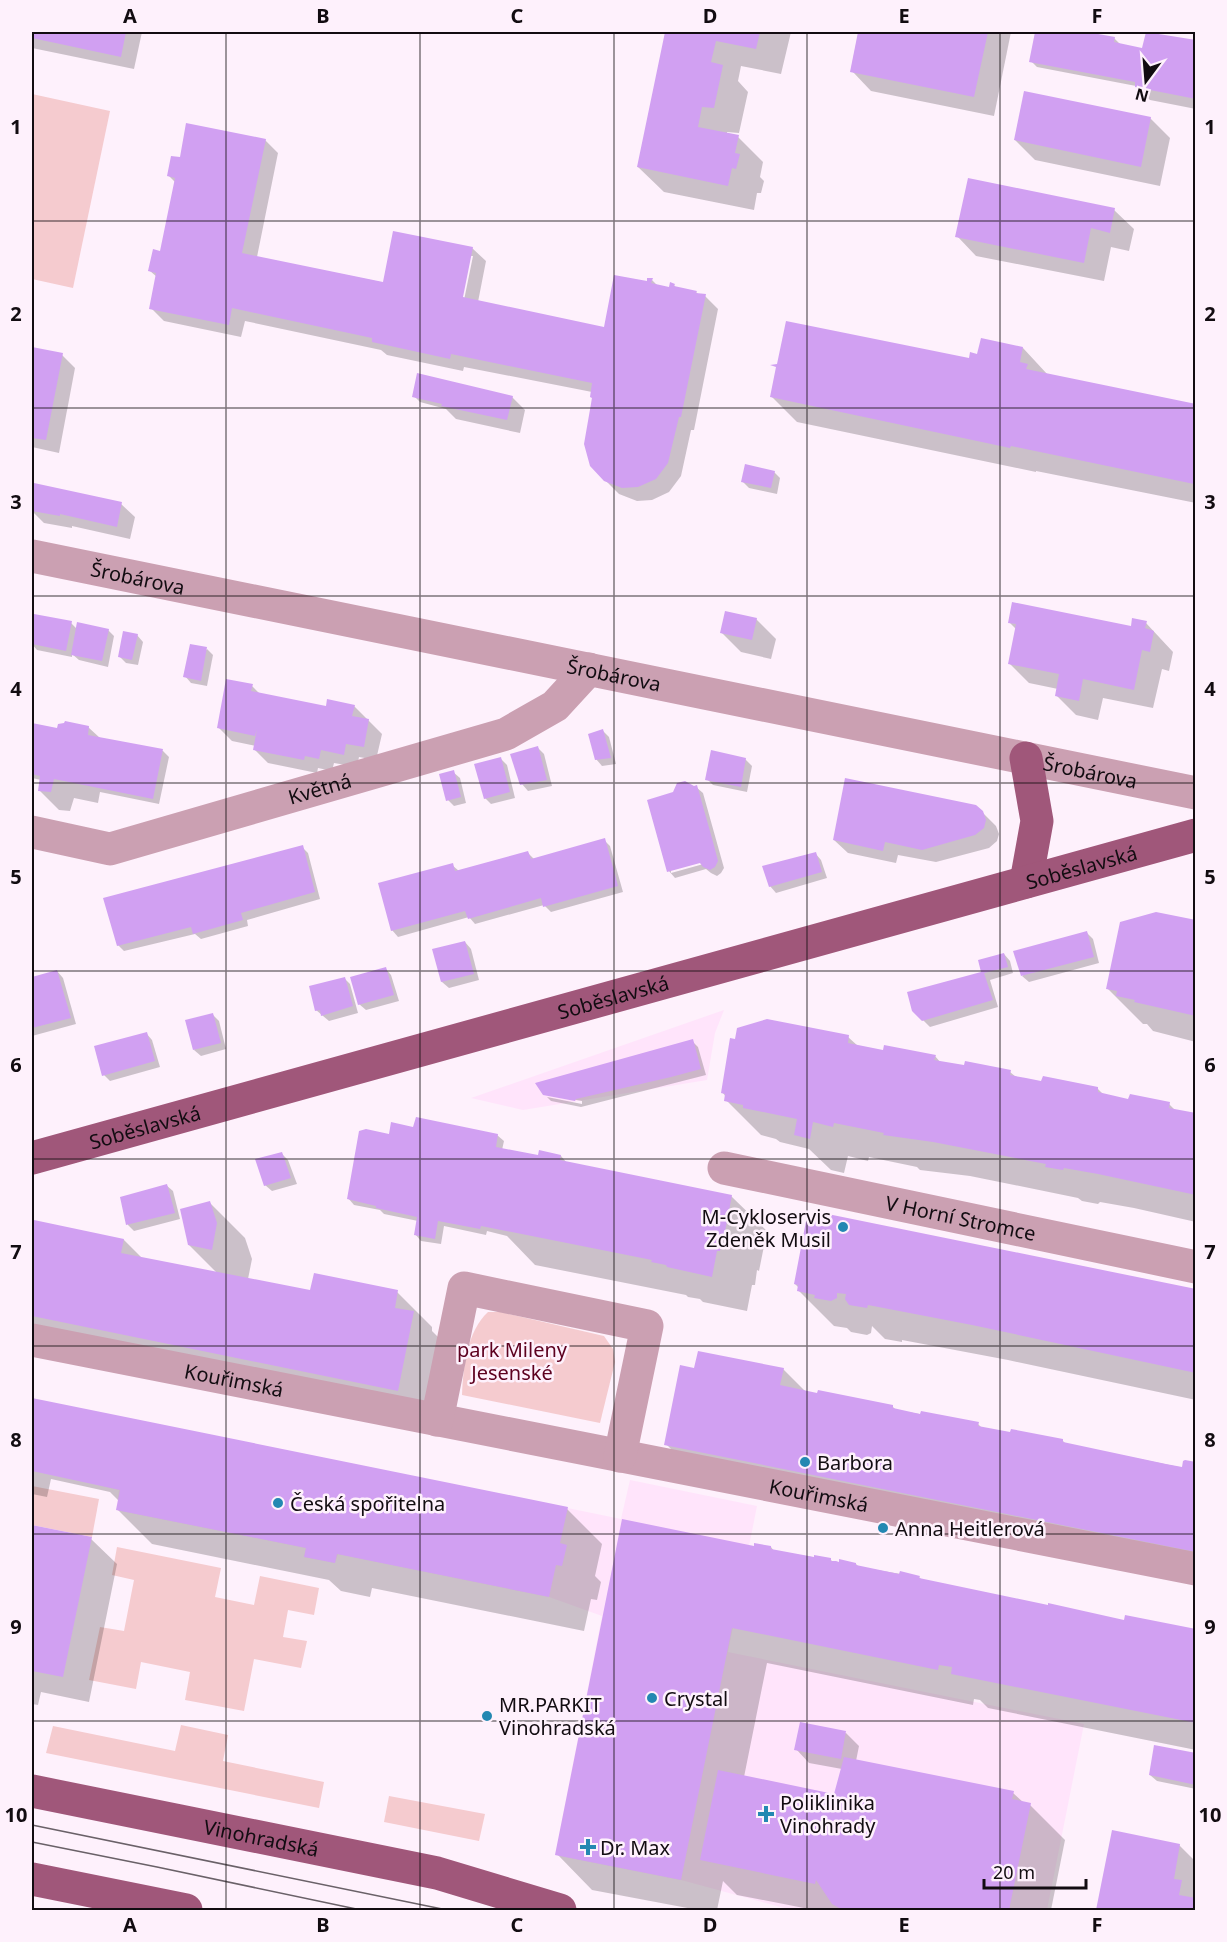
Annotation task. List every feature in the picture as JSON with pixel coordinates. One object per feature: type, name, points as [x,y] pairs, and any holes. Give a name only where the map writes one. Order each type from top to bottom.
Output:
[{"type":"main road","points":[[1026,759],[1037,821],[1026,882]]},
{"type":"main road","name":"Soběslavská","points":[[32,1158],[1196,835]]},
{"type":"main road","name":"Vinohradská","points":[[32,1791],[437,1873],[490,1900],[560,1911]]},
{"type":"main road","points":[[32,1879],[186,1911]]},
{"type":"street","name":"Šrobárova","points":[[32,556],[1196,793]]},
{"type":"street","name":"Květná","points":[[32,832],[110,849],[495,738],[555,706],[589,669]]},
{"type":"street","name":"V Horní Stromce","points":[[724,1168],[1196,1267]]},
{"type":"street","points":[[437,1420],[464,1288],[647,1326],[620,1456]]},
{"type":"street","name":"Kouřimská","points":[[32,1340],[1196,1569]]},
{"type":"shaded area","points":[[724,1010],[715,1033],[707,1080],[523,1110],[471,1098]]},
{"type":"shaded area","points":[[118,1416],[621,1519],[630,1480],[757,1506],[728,1652],[1084,1724],[1047,1910],[792,1910],[681,1880],[555,1855],[602,1616],[549,1597],[338,1554],[335,1563],[304,1557],[306,1548],[116,1510],[119,1490],[102,1486]]},
{"type":"green space","points":[[32,94],[110,111],[73,288],[32,279]]},
{"type":"green space","name":"park Mileny Jesenské","points":[[488,1312],[501,1312],[604,1336],[613,1349],[615,1362],[600,1423],[462,1395],[465,1362],[471,1339],[475,1329]]},
{"type":"green space","points":[[32,1486],[99,1499],[92,1537],[32,1525]]},
{"type":"green space","points":[[117,1547],[221,1568],[215,1597],[254,1605],[260,1576],[319,1588],[314,1615],[288,1610],[283,1637],[307,1641],[301,1668],[254,1659],[244,1711],[185,1700],[190,1672],[141,1662],[136,1689],[89,1680],[100,1627],[124,1631],[134,1580],[112,1575]]},
{"type":"green space","points":[[181,1725],[228,1735],[223,1761],[324,1782],[319,1808],[46,1753],[53,1726],[175,1751]]},
{"type":"green space","points":[[389,1796],[485,1814],[479,1841],[384,1822]]},
{"type":"building","points":[[32,32],[126,32],[121,57],[32,38]]},
{"type":"building","points":[[665,32],[760,32],[756,49],[716,41],[711,62],[723,65],[714,108],[702,107],[698,127],[739,135],[735,153],[740,154],[736,169],[732,168],[728,186],[637,167]]},
{"type":"building","points":[[858,32],[988,32],[974,97],[850,72]]},
{"type":"building","points":[[1035,32],[1087,32],[1115,37],[1114,42],[1142,48],[1146,32],[1196,40],[1196,99],[1135,87],[1135,82],[1029,62]]},
{"type":"building","points":[[1024,91],[1151,117],[1141,167],[1014,140]]},
{"type":"building","points":[[186,123],[266,139],[242,253],[383,282],[393,231],[473,247],[463,297],[604,327],[614,275],[647,281],[647,278],[653,278],[651,283],[669,287],[670,282],[675,284],[674,286],[706,294],[681,417],[679,417],[668,463],[656,479],[638,487],[622,488],[604,481],[590,466],[584,444],[592,398],[590,397],[592,383],[451,354],[450,359],[372,342],[372,338],[232,308],[229,325],[149,309],[156,273],[148,271],[153,249],[160,251],[175,178],[167,176],[171,156],[180,157]]},
{"type":"building","points":[[968,178],[1115,208],[1110,233],[1091,228],[1084,263],[955,237]]},
{"type":"building","points":[[786,321],[969,358],[970,352],[977,354],[981,338],[1023,347],[1020,362],[1028,364],[1026,369],[1196,404],[1194,484],[770,397],[776,367],[770,365],[777,364]]},
{"type":"building","points":[[32,347],[63,353],[46,440],[32,438]]},
{"type":"building","points":[[417,373],[513,396],[507,420],[441,406],[442,404],[412,397]]},
{"type":"building","points":[[745,464],[775,471],[771,488],[741,482]]},
{"type":"building","points":[[34,483],[122,502],[117,527],[60,514],[60,516],[32,511]]},
{"type":"building","points":[[1012,602],[1131,626],[1132,618],[1147,621],[1145,628],[1154,631],[1150,652],[1142,650],[1134,690],[1083,679],[1079,701],[1055,696],[1059,674],[1008,664],[1016,624],[1008,623]]},
{"type":"building","points":[[725,611],[757,618],[752,640],[720,633]]},
{"type":"building","points":[[34,614],[72,621],[66,651],[32,644]]},
{"type":"building","points":[[77,622],[109,629],[102,661],[71,655]]},
{"type":"building","points":[[123,631],[138,634],[132,660],[118,657]]},
{"type":"building","points":[[190,644],[207,647],[201,681],[183,677]]},
{"type":"building","points":[[226,679],[253,684],[251,691],[326,706],[327,699],[355,705],[352,716],[369,719],[364,747],[346,744],[344,755],[321,750],[319,759],[305,756],[304,760],[253,750],[257,729],[255,736],[217,728]]},
{"type":"building","points":[[65,721],[89,726],[88,735],[163,749],[153,799],[54,779],[51,792],[38,791],[40,776],[32,774],[32,723],[57,728],[58,724]]},
{"type":"building","points":[[603,729],[611,758],[595,760],[588,734]]},
{"type":"building","points":[[538,746],[547,780],[520,785],[510,754]]},
{"type":"building","points":[[711,750],[746,758],[741,787],[705,780]]},
{"type":"building","points":[[501,757],[510,792],[484,799],[474,764]]},
{"type":"building","points":[[454,770],[461,797],[446,801],[439,774]]},
{"type":"building","points":[[845,778],[976,805],[983,811],[986,820],[984,828],[975,835],[922,850],[885,842],[883,851],[833,840]]},
{"type":"building","points":[[685,781],[694,786],[697,785],[718,861],[710,870],[700,863],[667,872],[647,800],[673,792],[677,783]]},
{"type":"building","points":[[605,838],[618,886],[543,907],[541,898],[468,919],[465,911],[391,931],[378,883],[453,863],[455,871],[528,851],[531,859]]},
{"type":"building","points":[[303,845],[315,892],[241,913],[243,920],[193,934],[191,927],[117,946],[103,898]]},
{"type":"building","points":[[816,852],[822,872],[769,887],[762,866]]},
{"type":"building","points":[[1156,912],[1196,920],[1196,1016],[1134,1002],[1135,1000],[1116,996],[1117,991],[1106,989],[1120,922]]},
{"type":"building","points":[[1087,931],[1094,957],[1021,976],[1013,951]]},
{"type":"building","points":[[465,941],[474,974],[441,982],[432,949]]},
{"type":"building","points":[[1004,953],[1008,967],[984,973],[993,1000],[922,1021],[912,1011],[907,992],[981,972],[978,960]]},
{"type":"building","points":[[386,967],[394,995],[358,1005],[350,977]]},
{"type":"building","points":[[57,970],[71,1018],[32,1028],[32,977]]},
{"type":"building","points":[[345,977],[353,1006],[321,1016],[320,1010],[315,1011],[309,986]]},
{"type":"building","points":[[213,1013],[221,1043],[193,1050],[185,1020]]},
{"type":"building","points":[[767,1019],[849,1035],[848,1043],[883,1050],[884,1045],[936,1055],[934,1060],[964,1065],[965,1061],[1011,1070],[1010,1075],[1041,1081],[1043,1076],[1098,1087],[1098,1092],[1128,1099],[1130,1094],[1170,1102],[1169,1108],[1196,1113],[1196,1195],[1098,1174],[1045,1167],[1046,1164],[933,1142],[883,1135],[884,1133],[834,1123],[833,1127],[813,1122],[810,1139],[794,1135],[797,1119],[743,1108],[743,1105],[724,1101],[725,1094],[721,1093],[730,1038],[735,1039],[737,1028]]},
{"type":"building","points":[[147,1032],[155,1061],[102,1076],[94,1046]]},
{"type":"building","points":[[693,1039],[701,1069],[575,1101],[543,1095],[535,1083]]},
{"type":"building","points":[[416,1117],[498,1134],[496,1147],[538,1155],[539,1150],[561,1155],[560,1160],[732,1195],[724,1237],[720,1251],[717,1251],[712,1277],[667,1267],[651,1262],[652,1260],[481,1226],[480,1229],[438,1221],[435,1239],[414,1235],[417,1217],[347,1199],[359,1131],[366,1129],[389,1134],[391,1122],[413,1127]]},
{"type":"building","points":[[282,1152],[291,1178],[264,1186],[255,1159]]},
{"type":"building","points":[[167,1184],[175,1213],[126,1225],[120,1197]]},
{"type":"building","points":[[210,1201],[217,1223],[212,1250],[188,1245],[180,1209]]},
{"type":"building","points":[[813,1211],[1196,1289],[1196,1373],[972,1325],[868,1305],[867,1308],[849,1305],[845,1299],[846,1294],[837,1293],[837,1298],[831,1301],[814,1298],[815,1295],[797,1291],[798,1285],[794,1284],[807,1216],[812,1217]]},
{"type":"building","points":[[34,1220],[124,1239],[121,1253],[310,1290],[314,1273],[398,1290],[395,1308],[414,1311],[398,1391],[32,1316],[32,1227]]},
{"type":"building","points":[[698,1351],[784,1368],[780,1385],[893,1405],[893,1408],[920,1414],[921,1411],[979,1422],[978,1426],[1010,1432],[1011,1429],[1063,1439],[1063,1442],[1182,1467],[1185,1460],[1196,1462],[1196,1552],[664,1445],[680,1365],[694,1368]]},
{"type":"building","points":[[32,1398],[568,1507],[560,1543],[567,1545],[562,1566],[556,1565],[549,1597],[337,1554],[335,1563],[304,1557],[306,1548],[116,1510],[120,1490],[32,1471]]},
{"type":"building","points":[[622,1519],[754,1546],[754,1543],[771,1546],[771,1549],[831,1558],[831,1561],[839,1562],[839,1559],[899,1574],[900,1571],[920,1576],[919,1578],[1124,1620],[1125,1615],[1196,1629],[1196,1723],[951,1674],[952,1667],[939,1665],[938,1670],[732,1628],[681,1880],[555,1855]]},
{"type":"building","points":[[32,1525],[92,1537],[63,1677],[32,1671]]},
{"type":"building","points":[[800,1722],[846,1731],[841,1759],[794,1750]]},
{"type":"building","points":[[1154,1745],[1196,1753],[1196,1785],[1149,1775]]},
{"type":"building","points":[[844,1757],[1014,1791],[1012,1799],[1031,1803],[1009,1910],[843,1910],[832,1904],[816,1880],[815,1884],[700,1860],[718,1770],[834,1794]]},
{"type":"building","points":[[1112,1830],[1180,1844],[1174,1879],[1182,1880],[1179,1895],[1196,1898],[1196,1910],[1096,1910]]},
{"type":"tram line","points":[[32,1825],[447,1910]]},
{"type":"tram line","points":[[32,1842],[361,1910]]},
{"type":"place","name":"M-Cykloservis Zdeněk Musil","points":[[843,1227]]},
{"type":"place","name":"Barbora","points":[[805,1462]]},
{"type":"place","name":"Česká spořitelna","points":[[278,1503]]},
{"type":"place","name":"Anna Heitlerová","points":[[883,1528]]},
{"type":"place","name":"Crystal","points":[[652,1698]]},
{"type":"place","name":"MR.PARKIT Vinohradská","points":[[487,1716]]},
{"type":"place","name":"Poliklinika Vinohrady","points":[[766,1814]]},
{"type":"place","name":"Dr. Max","points":[[588,1847]]}]
